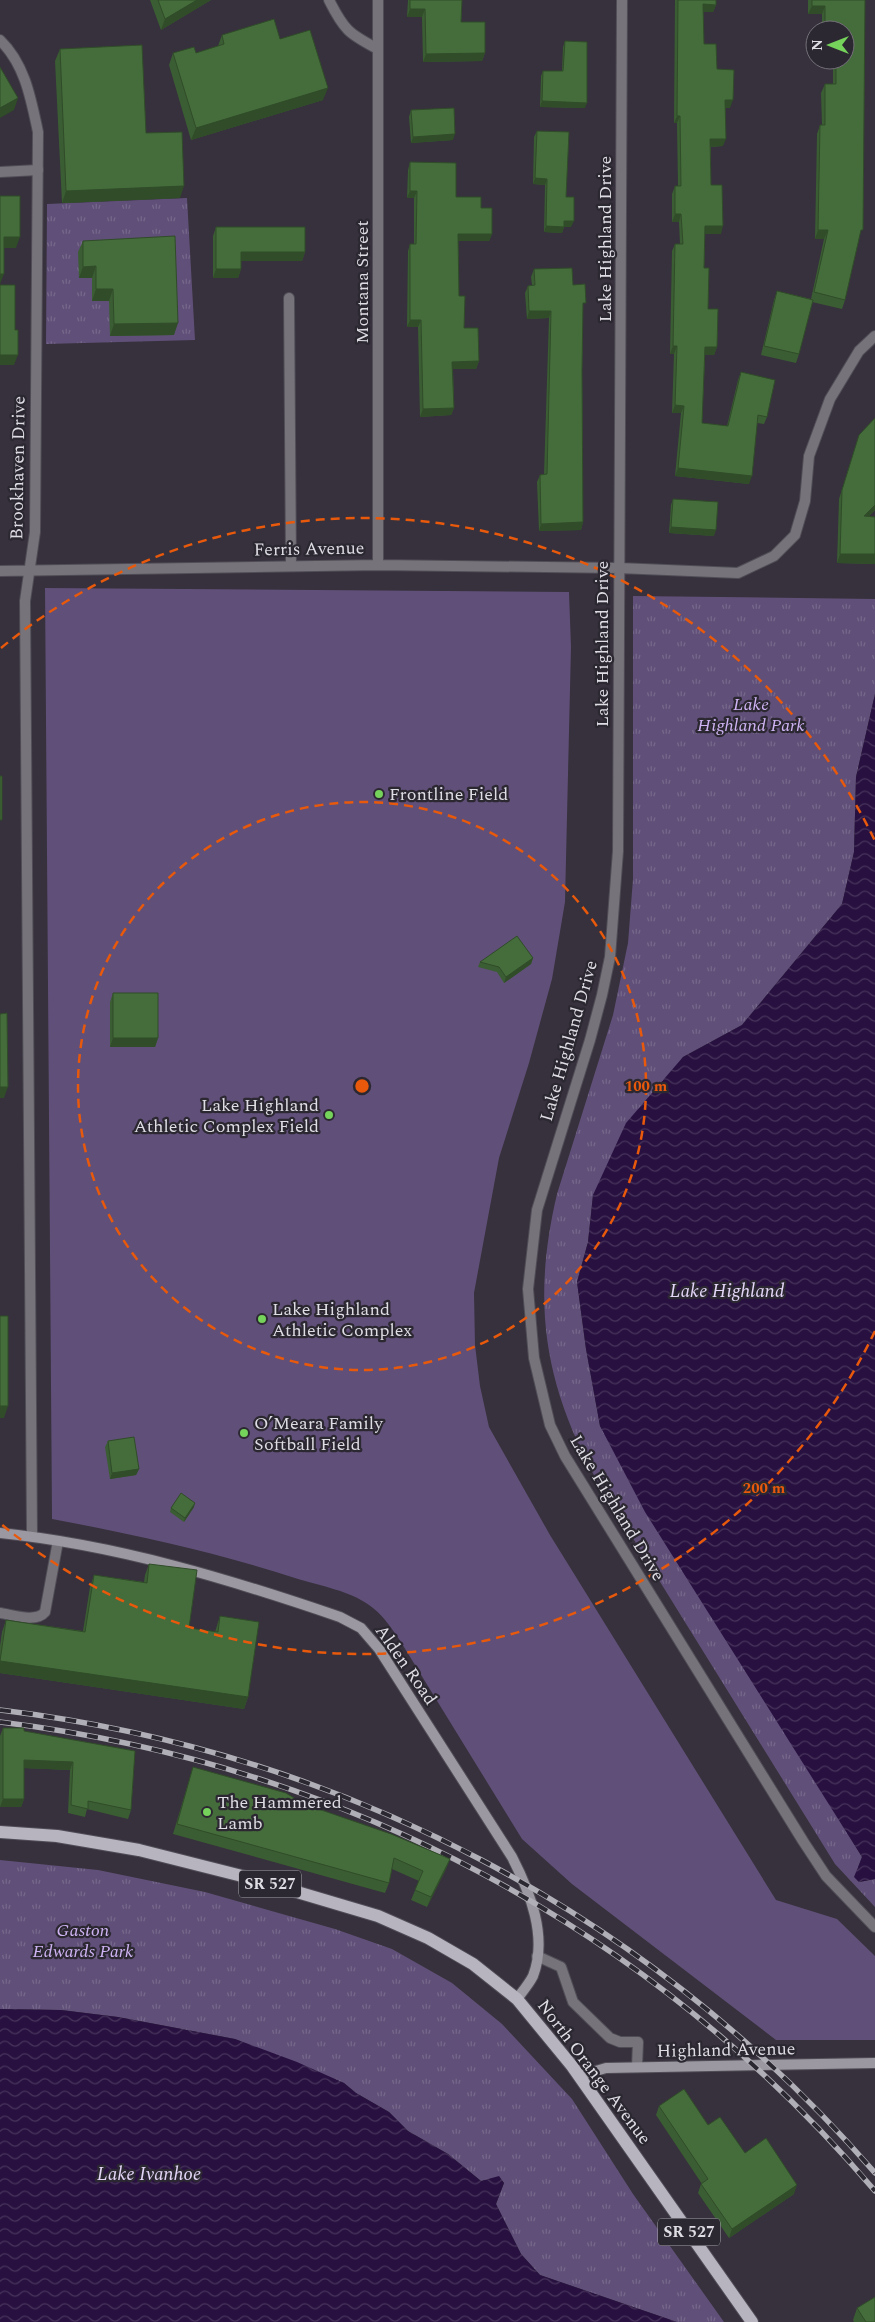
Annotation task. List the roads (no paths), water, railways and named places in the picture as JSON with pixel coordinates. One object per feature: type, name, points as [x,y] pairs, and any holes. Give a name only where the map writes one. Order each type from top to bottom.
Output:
[{"type":"main road","name":"North Orange Avenue","points":[[0,1832],[57,1836],[138,1850],[250,1878],[378,1916],[428,1938],[473,1964],[517,1999],[579,2076],[752,2322]]},
{"type":"street","points":[[329,0],[340,21],[351,35],[378,49]]},
{"type":"street","name":"Montana Street","points":[[378,0],[378,564]]},
{"type":"street","name":"Lake Highland Drive","points":[[622,0],[618,851],[610,957],[590,1040],[537,1210],[528,1289],[534,1358],[550,1425],[583,1488],[826,1876],[875,1927]]},
{"type":"street","name":"Brookhaven Drive","points":[[1,43],[12,52],[30,95],[38,132],[35,532],[25,610],[32,1536]]},
{"type":"street","points":[[0,172],[38,170]]},
{"type":"street","points":[[289,298],[291,565]]},
{"type":"street","name":"Ferris Avenue","points":[[0,571],[378,564],[619,568],[738,573],[774,556],[795,535],[805,501],[809,456],[830,399],[859,351],[875,336]]},
{"type":"street","name":"Alden Road","points":[[0,1533],[32,1536],[192,1569],[340,1617],[361,1628],[380,1649],[512,1857],[525,1883],[536,1921],[537,1956],[532,1978],[517,1999]]},
{"type":"street","points":[[0,1613],[36,1618],[42,1616],[45,1612],[58,1541]]},
{"type":"street","points":[[537,1956],[561,1967],[573,2002],[610,2038],[620,2042],[638,2042],[637,2067]]},
{"type":"street","name":"Highland Avenue","points":[[579,2076],[606,2068],[875,2063]]},
{"type":"water","name":"Lake Highland","points":[[875,694],[875,1879],[859,1882],[854,1877],[862,1857],[645,1512],[600,1426],[586,1349],[577,1282],[588,1242],[593,1195],[626,1123],[683,1057],[742,1025],[842,904],[854,852],[856,777]]},
{"type":"water","name":"Lake Ivanhoe","points":[[0,2009],[61,2010],[118,2017],[235,2039],[297,2062],[344,2083],[356,2093],[389,2112],[408,2131],[448,2154],[481,2181],[499,2176],[504,2183],[496,2204],[521,2254],[540,2275],[677,2322],[0,2322]]},
{"type":"railway","points":[[0,1710],[126,1731],[249,1763],[367,1806],[481,1860],[589,1923],[692,1997],[787,2080],[875,2173]]},
{"type":"railway","points":[[0,1722],[127,1743],[250,1776],[369,1820],[482,1874],[590,1938],[692,2013],[787,2097],[875,2191]]},
{"type":"place","name":"Frontline Field","points":[[379,794]]},
{"type":"place","name":"Lake Highland Athletic Complex Field","points":[[329,1115]]},
{"type":"place","name":"Lake Highland Athletic Complex","points":[[262,1319]]},
{"type":"place","name":"O’Meara Family Softball Field","points":[[244,1433]]},
{"type":"place","name":"The Hammered Lamb","points":[[207,1812]]},
{"type":"park label","name":"Lake Highland Park","points":[[751,714]]},
{"type":"park label","name":"Gaston Edwards Park","points":[[83,1940]]}]
